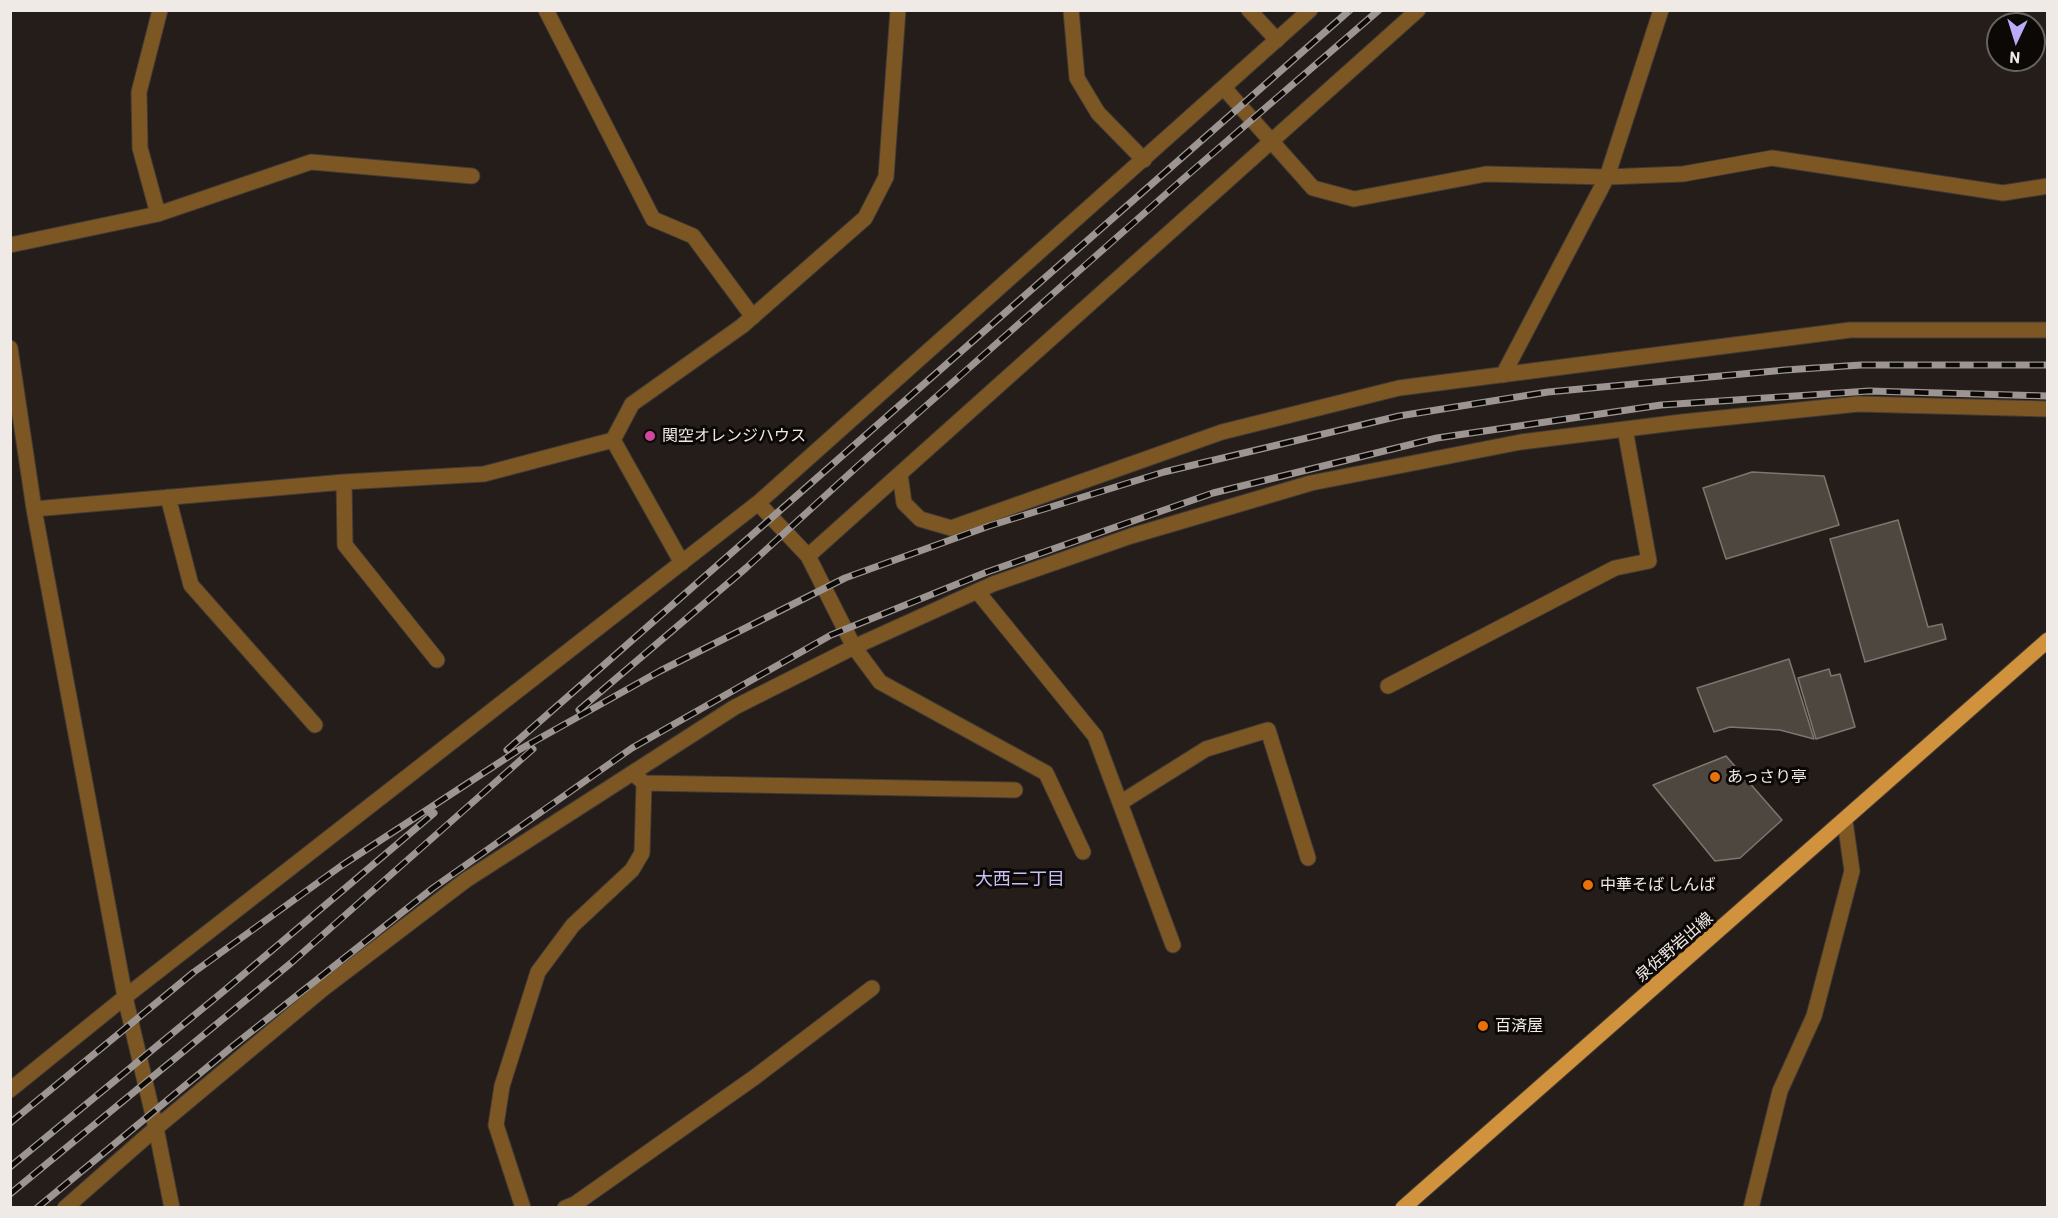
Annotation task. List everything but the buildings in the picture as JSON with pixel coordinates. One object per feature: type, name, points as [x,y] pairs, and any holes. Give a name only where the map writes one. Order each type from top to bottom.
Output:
[{"type":"main road","name":"泉佐野岩出線","points":[[1403,1208],[2048,640]]},
{"type":"street","points":[[158,214],[140,148],[138,93],[160,10]]},
{"type":"street","points":[[546,10],[653,219],[693,236],[753,317]]},
{"type":"street","points":[[34,508],[344,482],[484,474],[613,440],[632,405],[753,317],[865,218],[886,177],[898,10]]},
{"type":"street","points":[[1071,10],[1077,78],[1098,113],[1144,159]]},
{"type":"street","points":[[1249,10],[1277,40]]},
{"type":"street","points":[[10,1090],[125,997],[759,503],[1310,10]]},
{"type":"street","points":[[808,556],[1418,10]]},
{"type":"street","points":[[1503,375],[1607,177],[1661,10]]},
{"type":"street","points":[[1224,88],[1313,188],[1354,199],[1486,174],[1607,177],[1683,174],[1772,158],[2003,193],[2048,186]]},
{"type":"street","points":[[10,245],[158,214],[311,162],[472,176]]},
{"type":"street","points":[[900,474],[904,503],[920,519],[951,528],[1222,432],[1399,388],[1850,330],[2048,330]]},
{"type":"street","points":[[10,348],[34,508],[125,997],[172,1208]]},
{"type":"street","points":[[65,1208],[156,1128],[324,988],[465,880],[639,778],[735,707],[854,647],[993,584],[1131,536],[1311,483],[1521,441],[1858,404],[2048,409]]},
{"type":"street","points":[[1388,686],[1615,568],[1649,561],[1625,429]]},
{"type":"street","points":[[613,440],[682,562]]},
{"type":"street","points":[[344,482],[345,545],[437,660]]},
{"type":"street","points":[[168,496],[190,585],[315,725]]},
{"type":"street","points":[[759,503],[808,556],[854,647],[880,682],[1046,773],[1083,852]]},
{"type":"street","points":[[977,591],[1095,736],[1173,945]]},
{"type":"street","points":[[1120,803],[1206,749],[1268,730],[1308,858]]},
{"type":"street","points":[[639,778],[1015,790]]},
{"type":"street","points":[[523,1208],[496,1125],[502,1086],[538,972],[573,925],[632,870],[642,853],[639,778]]},
{"type":"street","points":[[1751,1208],[1780,1091],[1814,1016],[1852,870],[1845,821]]},
{"type":"street","points":[[572,1206],[755,1077],[872,988]]},
{"type":"railway","points":[[507,750],[1350,10]]},
{"type":"railway","points":[[579,710],[746,568],[859,465],[1183,179],[1379,10]]},
{"type":"railway","points":[[10,1123],[194,972],[341,866],[517,751],[660,671],[845,578],[989,526],[1164,472],[1399,416],[1548,392],[1785,370],[1861,365],[2048,365]]},
{"type":"railway","points":[[37,1208],[233,1046],[433,888],[632,748],[831,635],[987,572],[1213,493],[1437,438],[1661,405],[1869,391],[2048,396]]},
{"type":"railway","points":[[10,1194],[291,963],[533,749]]},
{"type":"railway","points":[[10,1167],[225,990],[434,813]]},
{"type":"place","name":"関空オレンジハウス","points":[[650,436]]},
{"type":"place","name":"あっさり亭","points":[[1715,777]]},
{"type":"place","name":"中華そば しんば","points":[[1588,885]]},
{"type":"place","name":"百済屋","points":[[1483,1026]]},
{"type":"district","name":"大西二丁目","points":[[1020,879]]}]
